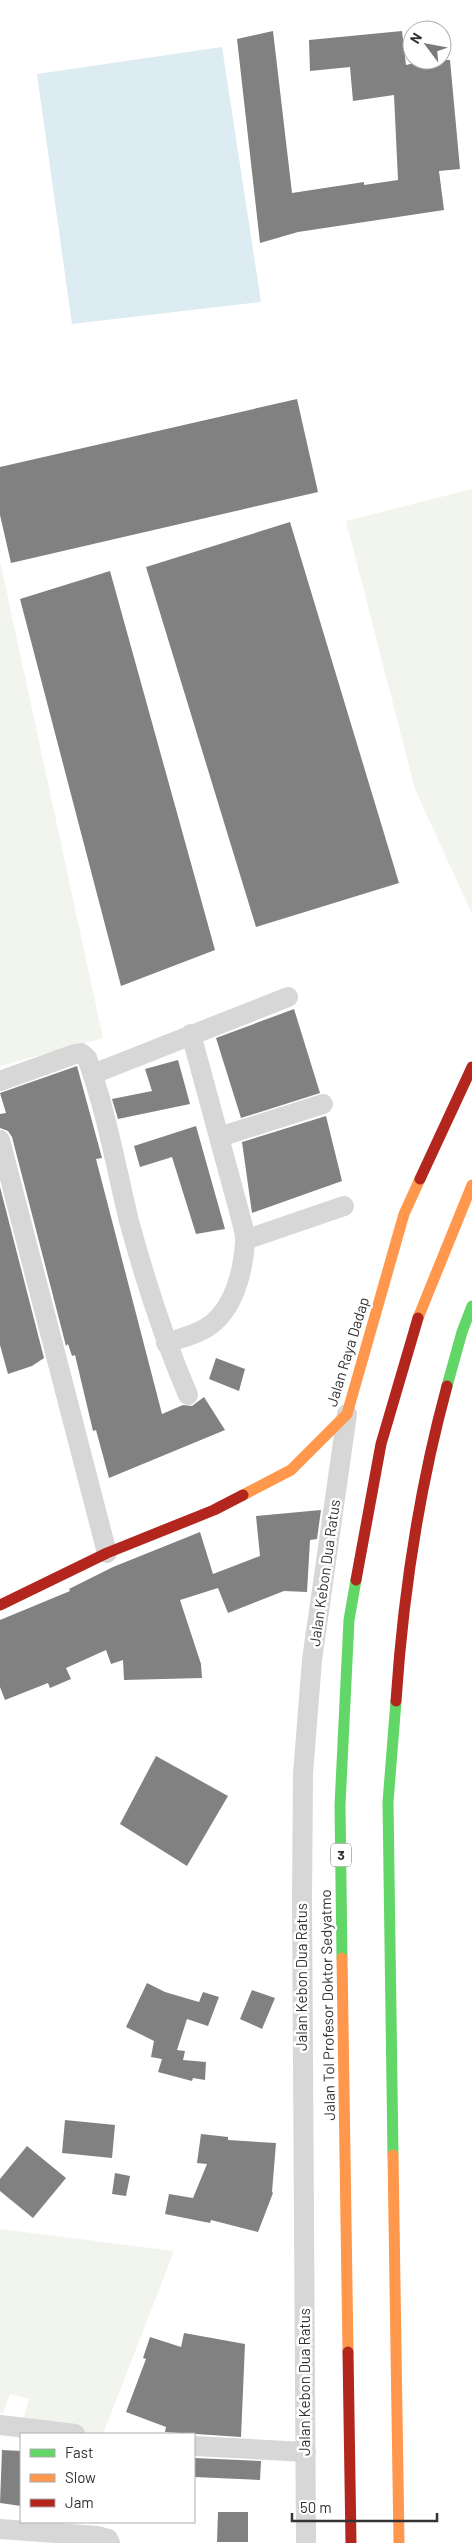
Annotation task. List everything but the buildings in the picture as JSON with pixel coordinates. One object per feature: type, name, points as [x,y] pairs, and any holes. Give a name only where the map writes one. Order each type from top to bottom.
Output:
[{"type":"main road","name":"Jalan Raya Dadap","points":[[0,1605],[108,1554],[214,1510],[291,1470],[347,1414],[404,1214],[472,1067]]},
{"type":"main road","name":"Jalan Tol Profesor Doktor Sedyatmo","points":[[351,2543],[340,1805],[349,1620],[386,1426],[416,1322],[472,1185]]},
{"type":"main road","points":[[399,2543],[388,1802],[404,1605],[431,1445],[462,1332],[472,1306]]},
{"type":"street","points":[[93,1074],[288,996]]},
{"type":"street","points":[[166,1343],[206,1329],[219,1317],[234,1294],[240,1274],[245,1240],[191,1034]]},
{"type":"street","points":[[0,1081],[81,1053],[87,1058],[93,1074],[130,1224],[166,1343],[188,1395]]},
{"type":"street","points":[[219,1137],[323,1104]]},
{"type":"street","points":[[0,1140],[108,1554]]},
{"type":"street","points":[[245,1240],[344,1206]]},
{"type":"street","name":"Jalan Kebon Dua Ratus","points":[[306,2543],[303,1774],[312,1660],[347,1414]]},
{"type":"street","points":[[0,2425],[67,2433]]},
{"type":"street","points":[[195,2446],[306,2452]]},
{"type":"street","points":[[0,2529],[97,2536],[108,2539],[110,2543]]},
{"type":"shaded area","points":[[222,47],[261,302],[72,324],[37,74]]},
{"type":"shaded area","points":[[472,489],[472,914],[415,789],[346,521]]},
{"type":"shaded area","points":[[0,561],[103,1038],[0,1066]]},
{"type":"shaded area","points":[[0,2229],[174,2251],[103,2433],[63,2433],[22,2424],[29,2399],[10,2394],[3,2413],[0,2412]]},
{"type":"traffic: fast","points":[[447,1386],[462,1332],[472,1306]]},
{"type":"traffic: fast","points":[[342,1958],[340,1805],[349,1620],[356,1580]]},
{"type":"traffic: fast","points":[[393,2155],[388,1802],[396,1701]]},
{"type":"traffic: slow","points":[[243,1495],[291,1470],[347,1414],[404,1214],[420,1179]]},
{"type":"traffic: slow","points":[[418,1318],[472,1185]]},
{"type":"traffic: slow","points":[[342,1958],[348,2352]]},
{"type":"traffic: slow","points":[[393,2155],[399,2543]]},
{"type":"traffic: jam","points":[[420,1179],[472,1067]]},
{"type":"traffic: jam","points":[[356,1580],[381,1444],[418,1318]]},
{"type":"traffic: jam","points":[[396,1701],[403,1622],[420,1503],[447,1386]]},
{"type":"traffic: jam","points":[[0,1605],[107,1553],[214,1510],[243,1495]]},
{"type":"traffic: jam","points":[[348,2352],[351,2543]]}]
